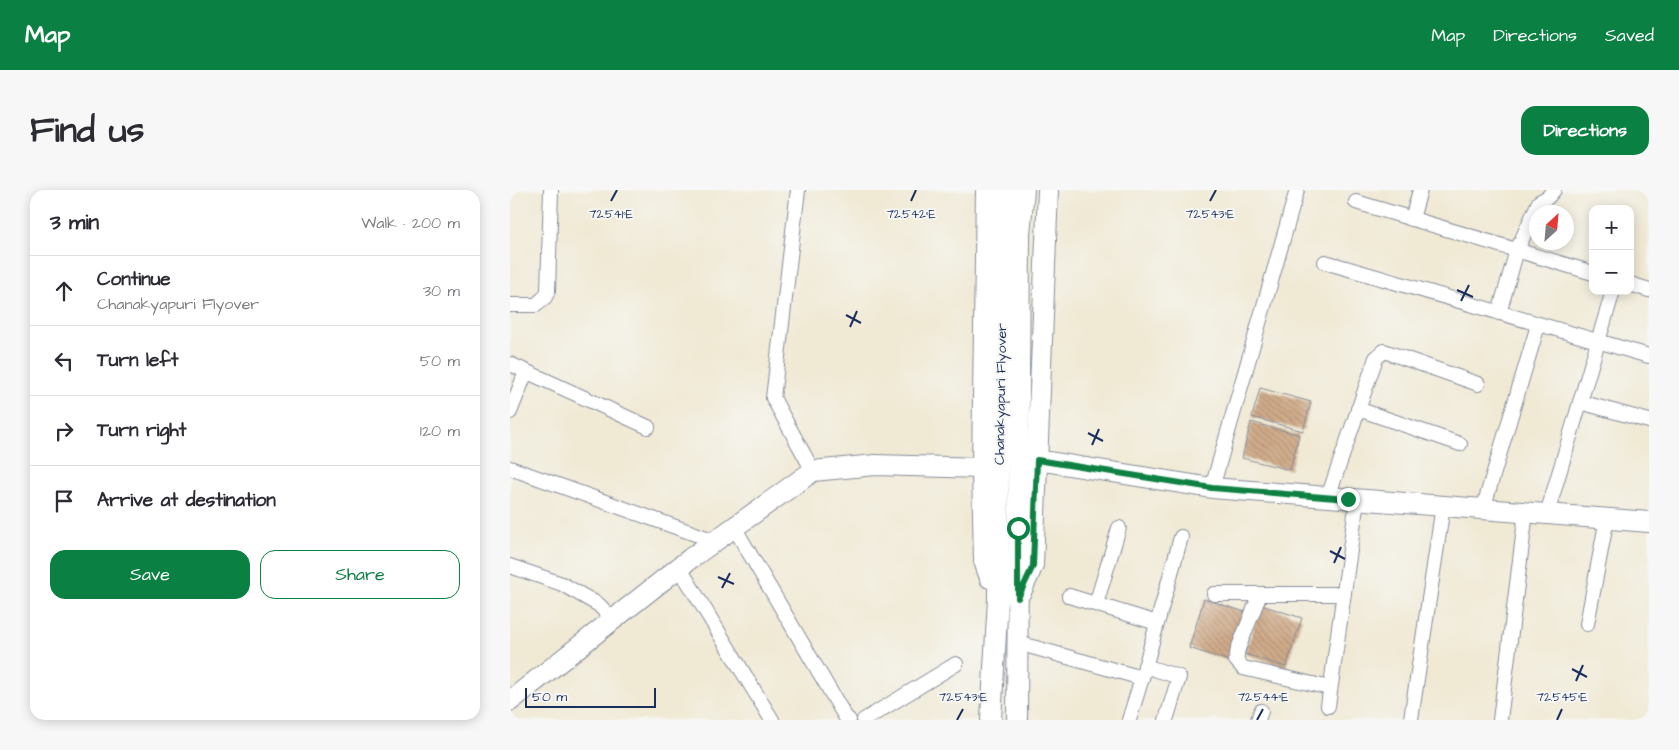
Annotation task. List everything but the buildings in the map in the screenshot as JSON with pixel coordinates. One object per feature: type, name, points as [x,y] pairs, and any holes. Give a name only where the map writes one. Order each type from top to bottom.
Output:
[{"type":"street","points":[[510,305],[536,305],[545,297],[548,291],[552,190]]},
{"type":"street","points":[[798,190],[773,398],[813,471]]},
{"type":"street","points":[[986,190],[982,468],[984,561],[1008,598],[1018,643],[1017,720]]},
{"type":"street","name":"Chanakyapuri Flyover","points":[[1005,190],[1002,239],[998,520],[1008,598]]},
{"type":"street","name":"Chanakyapuri Flyover","points":[[1008,598],[1018,528],[1020,234],[1024,190]]},
{"type":"street","points":[[991,720],[1008,598],[1033,566],[1048,190]]},
{"type":"street","points":[[1212,488],[1297,190]]},
{"type":"street","points":[[1412,219],[1420,190]]},
{"type":"street","points":[[1499,313],[1517,250],[1539,202],[1553,193],[1554,190]]},
{"type":"street","points":[[1356,202],[1589,272]]},
{"type":"street","points":[[1324,262],[1649,356]]},
{"type":"street","points":[[1634,285],[1649,290]]},
{"type":"street","points":[[1547,514],[1612,295]]},
{"type":"street","points":[[1483,509],[1538,324]]},
{"type":"street","points":[[1328,497],[1376,358],[1384,351],[1478,384]]},
{"type":"street","points":[[510,364],[648,427]]},
{"type":"street","points":[[510,412],[526,372]]},
{"type":"street","points":[[1580,402],[1649,421]]},
{"type":"street","points":[[1358,409],[1460,444]]},
{"type":"street","points":[[1037,460],[1212,488],[1649,522]]},
{"type":"street","points":[[510,701],[679,567],[813,471],[876,465],[982,468]]},
{"type":"street","points":[[510,468],[715,541]]},
{"type":"street","points":[[1328,706],[1357,500]]},
{"type":"street","points":[[1411,719],[1443,506]]},
{"type":"street","points":[[1500,720],[1526,512]]},
{"type":"street","points":[[1587,624],[1607,518]]},
{"type":"street","points":[[734,527],[841,710],[849,720]]},
{"type":"street","points":[[1096,604],[1119,528]]},
{"type":"street","points":[[1129,720],[1181,537]]},
{"type":"street","points":[[510,566],[562,584],[599,605],[613,620]]},
{"type":"street","points":[[679,567],[772,720]]},
{"type":"street","points":[[1214,594],[1344,594]]},
{"type":"street","points":[[1260,594],[1238,649],[1236,660],[1243,668],[1330,688]]},
{"type":"street","points":[[1069,596],[1157,623]]},
{"type":"street","points":[[1018,643],[1144,672],[1179,677],[1166,720]]},
{"type":"street","points":[[864,720],[956,664]]},
{"type":"route","points":[[1018,528],[1018,598],[1033,566],[1037,460],[1212,488],[1348,499]]}]
